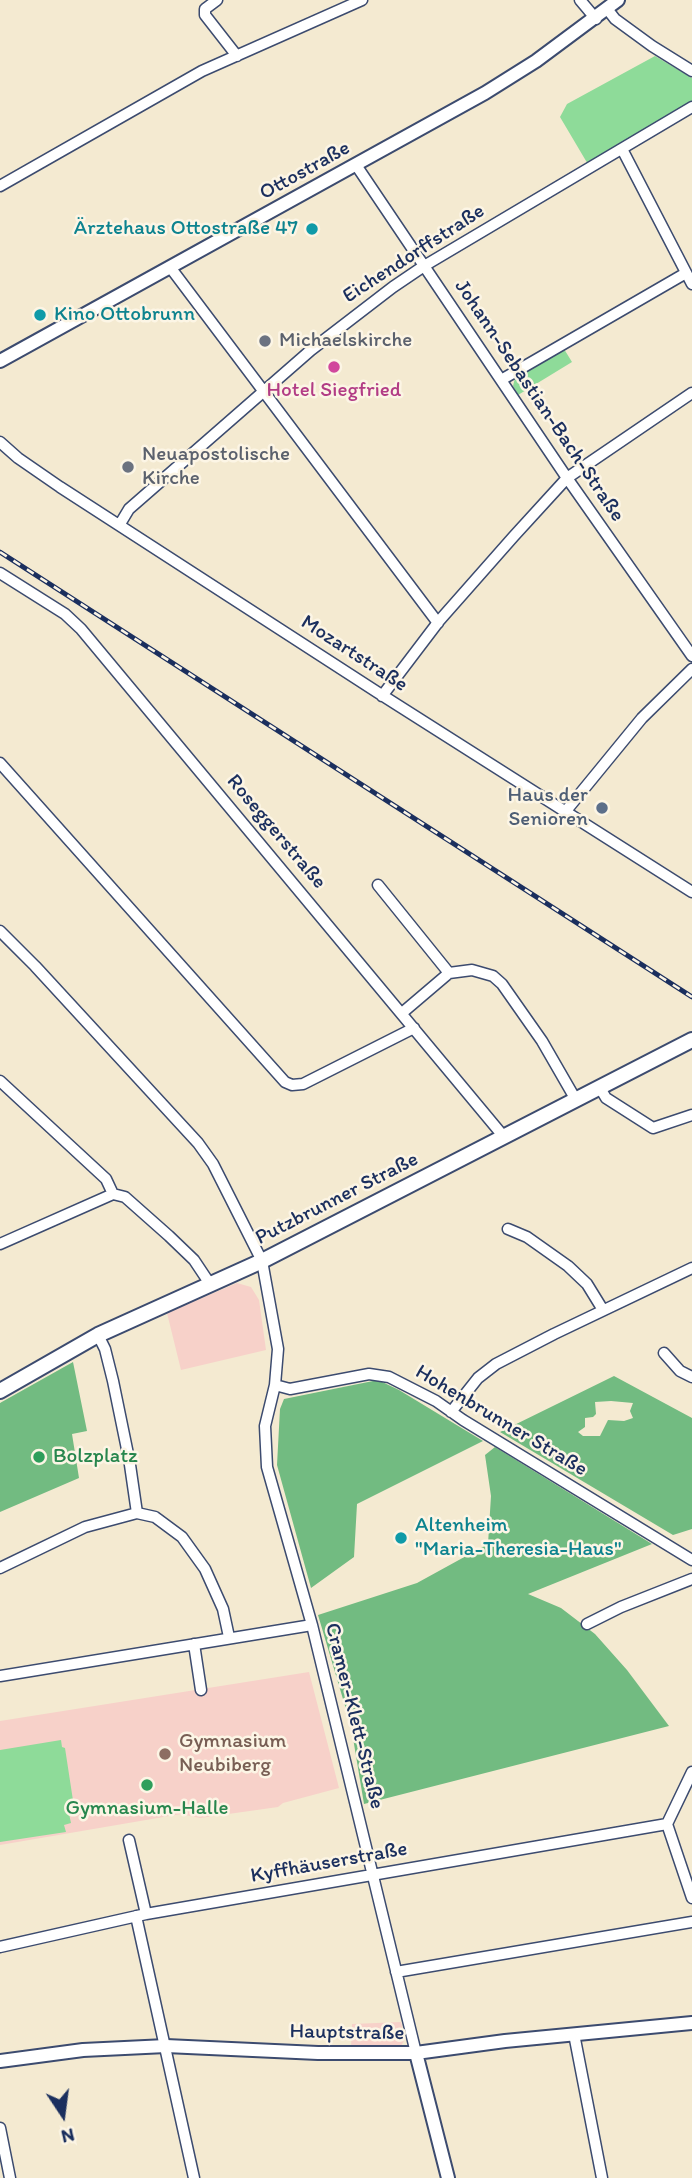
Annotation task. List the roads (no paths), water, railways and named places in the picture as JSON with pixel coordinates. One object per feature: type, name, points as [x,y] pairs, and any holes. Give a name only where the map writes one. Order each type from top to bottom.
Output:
[{"type":"main road","name":"Putzbrunner Straße","points":[[0,1391],[98,1335],[262,1261],[692,1040]]},
{"type":"street","points":[[217,0],[205,9],[205,15],[237,56]]},
{"type":"street","points":[[0,186],[196,75],[362,0]]},
{"type":"street","points":[[580,0],[596,19]]},
{"type":"street","name":"Ottostraße","points":[[0,361],[485,93],[596,19],[618,0]]},
{"type":"street","points":[[608,10],[615,19],[643,40],[692,71]]},
{"type":"street","name":"Eichendorffstraße","points":[[120,524],[129,509],[332,332],[424,266],[692,107]]},
{"type":"street","points":[[622,149],[692,284]]},
{"type":"street","name":"Johann-Sebastian-Bach-Straße","points":[[356,165],[567,478],[692,656]]},
{"type":"street","points":[[170,267],[438,623]]},
{"type":"street","points":[[501,380],[686,273]]},
{"type":"street","points":[[382,695],[438,623],[567,478],[692,393]]},
{"type":"street","name":"Mozartstraße","points":[[0,442],[18,458],[382,695],[692,892]]},
{"type":"street","name":"Roseggerstraße","points":[[0,573],[65,614],[82,629],[504,1137]]},
{"type":"street","points":[[565,812],[642,718],[692,669]]},
{"type":"street","points":[[0,763],[279,1077],[292,1085],[303,1084],[414,1028]]},
{"type":"street","points":[[378,886],[449,974]]},
{"type":"street","name":"Cramer-Klett-Straße","points":[[0,932],[35,966],[198,1143],[213,1164],[262,1261],[278,1349],[275,1385],[265,1426],[267,1467],[312,1625],[448,2178]]},
{"type":"street","points":[[401,1013],[449,974],[467,970],[481,971],[493,976],[502,984],[542,1041],[576,1100]]},
{"type":"street","points":[[0,1081],[106,1179],[113,1194]]},
{"type":"street","points":[[600,1088],[606,1098],[653,1128],[691,1114]]},
{"type":"street","points":[[3,1240],[113,1194],[125,1197],[169,1236],[194,1260],[210,1284]]},
{"type":"street","points":[[508,1230],[527,1237],[568,1266],[587,1284],[603,1310]]},
{"type":"street","points":[[451,1412],[478,1378],[496,1364],[692,1268]]},
{"type":"street","points":[[98,1335],[113,1381],[137,1513]]},
{"type":"street","points":[[664,1353],[680,1371],[692,1377]]},
{"type":"street","name":"Hohenbrunner Straße","points":[[275,1385],[289,1389],[378,1374],[389,1377],[436,1401],[692,1560]]},
{"type":"street","points":[[0,1568],[68,1534],[137,1513],[155,1517],[172,1528],[205,1569],[223,1609],[229,1637]]},
{"type":"street","points":[[587,1624],[692,1578]]},
{"type":"street","points":[[0,1676],[312,1625]]},
{"type":"street","points":[[194,1644],[201,1690]]},
{"type":"street","points":[[692,1772],[667,1824],[692,1898]]},
{"type":"street","name":"Kyffhäuserstraße","points":[[0,1948],[141,1915],[667,1824]]},
{"type":"street","points":[[130,1840],[141,1915],[194,2178]]},
{"type":"street","points":[[396,1972],[692,1922]]},
{"type":"street","name":"Hauptstraße","points":[[0,2061],[78,2050],[166,2046],[318,2053],[416,2053],[692,2023]]},
{"type":"street","points":[[574,2034],[602,2178]]},
{"type":"street","points":[[0,2128],[10,2178]]},
{"type":"railway","points":[[0,552],[692,997]]},
{"type":"place","name":"Ärztehaus Ottostraße 47","points":[[312,229]]},
{"type":"place","name":"Kino Ottobrunn","points":[[40,315]]},
{"type":"place","name":"Michaelskirche","points":[[265,341]]},
{"type":"place","name":"Hotel Siegfried","points":[[334,367]]},
{"type":"place","name":"Neuapostolische Kirche","points":[[128,467]]},
{"type":"place","name":"Haus der Senioren","points":[[602,808]]},
{"type":"place","name":"Bolzplatz","points":[[39,1457]]},
{"type":"place","name":"Altenheim \"Maria-Theresia-Haus\"","points":[[401,1538]]},
{"type":"place","name":"Gymnasium Neubiberg","points":[[165,1754]]},
{"type":"place","name":"Gymnasium-Halle","points":[[147,1785]]}]
